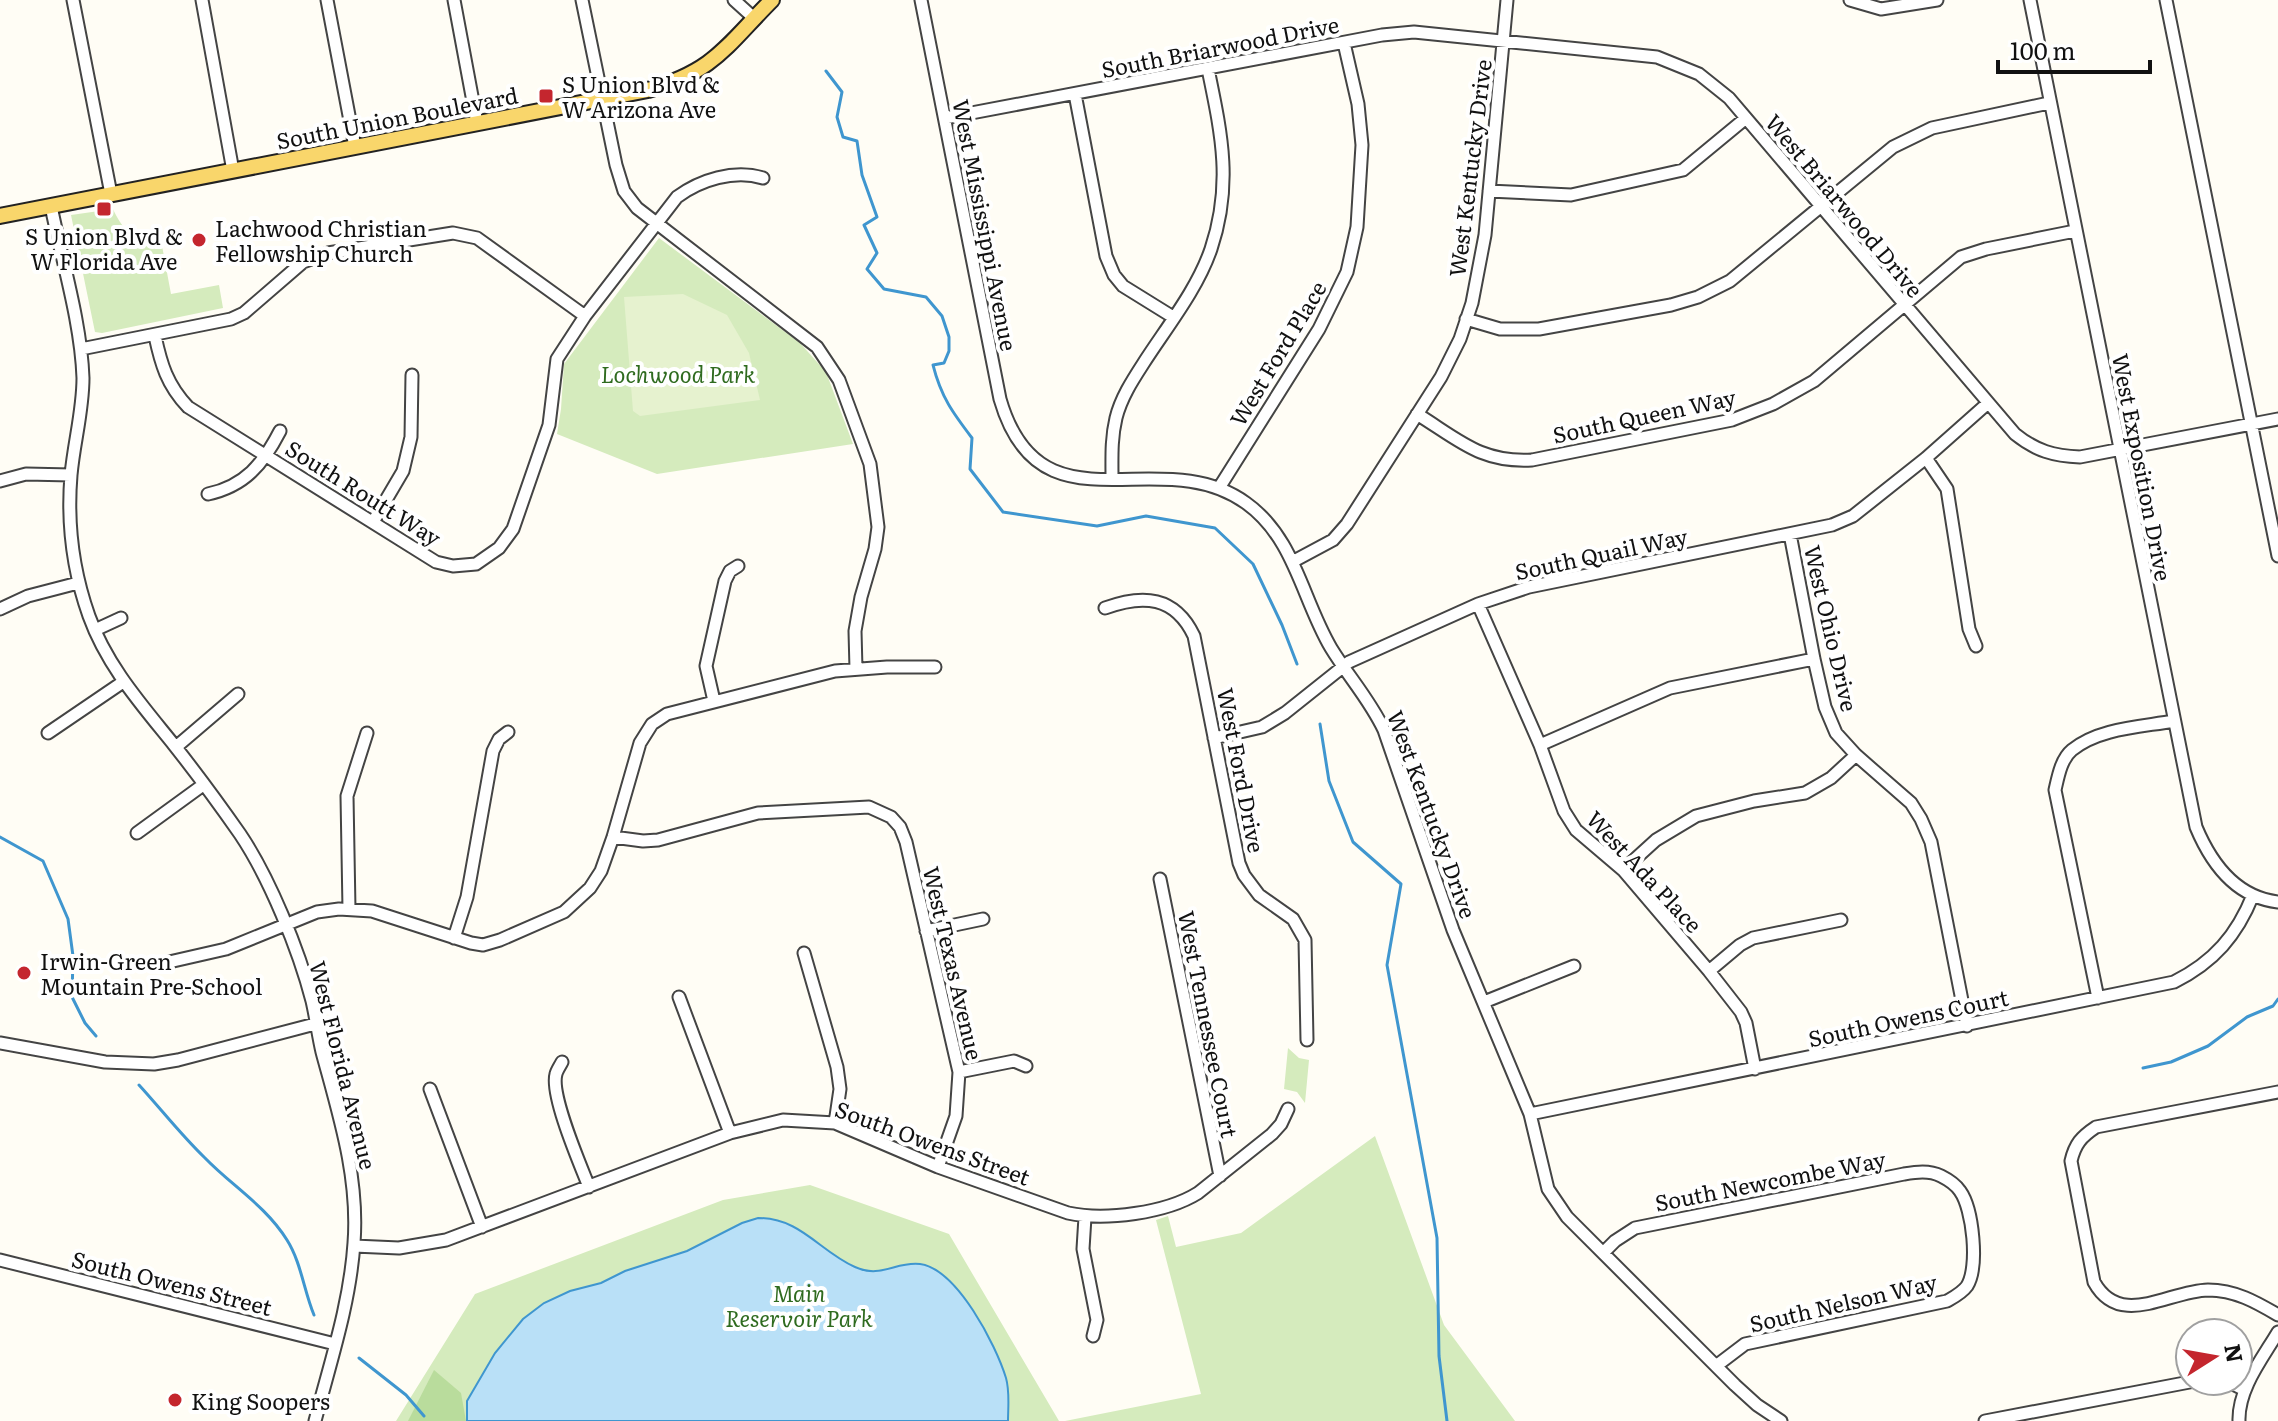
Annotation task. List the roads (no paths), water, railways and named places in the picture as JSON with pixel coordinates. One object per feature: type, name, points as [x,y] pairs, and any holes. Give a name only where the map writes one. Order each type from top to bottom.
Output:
[{"type":"main road","name":"South Union Boulevard","points":[[0,216],[657,88],[693,74],[722,54],[772,0]]},
{"type":"street","points":[[73,0],[111,194]]},
{"type":"street","points":[[202,0],[233,171]]},
{"type":"street","points":[[327,0],[355,147]]},
{"type":"street","points":[[454,0],[477,123]]},
{"type":"street","points":[[582,0],[624,191],[637,208],[817,347],[839,380],[870,464],[878,527],[855,631],[856,669]]},
{"type":"street","points":[[734,0],[755,19]]},
{"type":"street","name":"West Mississippi Avenue","points":[[921,0],[1000,399],[1008,426],[1027,453],[1042,465],[1084,479],[1112,479]]},
{"type":"street","name":"West Kentucky Drive","points":[[1507,0],[1481,262],[1466,319],[1441,377],[1340,533],[1325,545],[1292,562],[1327,641],[1384,730],[1453,930],[1530,1114],[1544,1179],[1552,1197],[1603,1253],[1748,1398],[1781,1421]]},
{"type":"street","points":[[1850,0],[1881,9],[1937,0]]},
{"type":"street","name":"West Exposition Drive","points":[[2030,0],[2196,827],[2207,854],[2220,872],[2253,895],[2278,902]]},
{"type":"street","points":[[2166,0],[2278,556]]},
{"type":"street","name":"South Briarwood Drive","points":[[945,118],[1414,32],[1504,41]]},
{"type":"street","name":"West Briarwood Drive","points":[[1504,41],[1647,54],[1669,60],[1709,81],[1729,98],[2015,434],[2040,451],[2058,456],[2080,457],[2119,450]]},
{"type":"street","name":"West Ford Place","points":[[1219,488],[1319,329],[1347,272],[1357,227],[1362,145],[1358,104],[1344,43]]},
{"type":"street","points":[[1208,69],[1222,138],[1224,190],[1210,252],[1121,404],[1111,447],[1112,479],[1175,479],[1219,488],[1246,503],[1266,521],[1292,562]]},
{"type":"street","points":[[1075,94],[1106,256],[1114,275],[1123,286],[1173,317]]},
{"type":"street","points":[[1466,319],[1500,329],[1539,329],[1671,305],[1698,297],[1730,281],[1881,156],[1910,138],[1932,128],[2049,103]]},
{"type":"street","points":[[1489,191],[1571,195],[1683,170],[1746,118]]},
{"type":"street","name":"South Routt Way","points":[[155,336],[163,371],[172,390],[188,407],[436,562],[453,566],[476,564],[499,548],[513,529],[549,425],[557,359],[585,316],[677,197],[697,185],[740,174],[763,178]]},
{"type":"street","name":"West Florida Avenue","points":[[51,206],[81,349],[83,399],[71,475],[71,541],[78,583],[95,630],[123,682],[176,747],[241,836],[265,878],[312,1001],[315,1024],[347,1146],[355,1206],[354,1246],[347,1296],[315,1421]]},
{"type":"street","name":"South Queen Way","points":[[1417,414],[1482,455],[1511,461],[1532,460],[1732,420],[1773,404],[1814,381],[1961,257],[1971,252],[2075,231]]},
{"type":"street","points":[[81,349],[155,336],[244,313],[303,262],[328,253],[453,233],[477,238],[585,316]]},
{"type":"street","points":[[373,522],[403,471],[411,437],[412,375]]},
{"type":"street","name":"South Quail Way","points":[[1214,738],[1262,727],[1356,658],[1478,604],[1529,587],[1832,525],[1853,516],[1988,403]]},
{"type":"street","points":[[2119,450],[2278,419]]},
{"type":"street","points":[[208,494],[239,484],[267,456],[280,431]]},
{"type":"street","points":[[1926,458],[1947,489],[1969,629],[1976,646]]},
{"type":"street","points":[[0,481],[26,474],[71,475]]},
{"type":"street","name":"West Ohio Drive","points":[[1790,534],[1825,707],[1836,733],[1856,755],[1911,803],[1931,842],[1967,1026]]},
{"type":"street","points":[[714,701],[706,666],[725,581],[730,571],[738,566]]},
{"type":"street","points":[[0,609],[28,596],[78,583]]},
{"type":"street","name":"West Ford Drive","points":[[1105,608],[1126,601],[1153,601],[1166,605],[1189,624],[1197,649],[1239,863],[1259,895],[1293,919],[1305,940],[1307,1040]]},
{"type":"street","name":"West Ada Place","points":[[1478,604],[1540,745],[1555,790],[1576,830],[1623,870],[1741,1012],[1755,1069]]},
{"type":"street","points":[[95,630],[121,618]]},
{"type":"street","points":[[1540,745],[1670,688],[1814,659]]},
{"type":"street","points":[[169,962],[226,949],[317,912],[349,909],[372,911],[483,945],[500,940],[564,912],[590,888],[601,871],[613,837],[640,743],[652,724],[667,714],[835,671],[935,667]]},
{"type":"street","points":[[48,733],[123,682]]},
{"type":"street","points":[[176,747],[238,694]]},
{"type":"street","points":[[2098,998],[2055,790],[2060,769],[2070,751],[2105,733],[2174,721]]},
{"type":"street","points":[[454,938],[467,897],[493,751],[499,739],[508,732]]},
{"type":"street","points":[[349,909],[347,796],[367,733]]},
{"type":"street","points":[[1623,870],[1656,840],[1696,816],[1754,801],[1805,793],[1831,778],[1856,755]]},
{"type":"street","points":[[137,833],[203,785]]},
{"type":"street","name":"West Texas Avenue","points":[[613,837],[658,840],[758,813],[821,808],[869,807],[891,817],[900,827],[906,842],[959,1072],[956,1116],[938,1167]]},
{"type":"street","name":"West Tennessee Court","points":[[1160,879],[1220,1176]]},
{"type":"street","name":"South Owens Court","points":[[1530,1114],[2174,982],[2205,965],[2226,944],[2253,895]]},
{"type":"street","points":[[926,931],[983,919]]},
{"type":"street","points":[[1709,971],[1753,938],[1841,920]]},
{"type":"street","points":[[804,953],[837,1067],[840,1089],[835,1123]]},
{"type":"street","points":[[1484,1002],[1574,966]]},
{"type":"street","points":[[679,997],[730,1133]]},
{"type":"street","points":[[0,1043],[105,1062],[141,1065],[178,1060],[315,1024]]},
{"type":"street","points":[[959,1072],[1014,1061],[1026,1066]]},
{"type":"street","points":[[562,1062],[556,1075],[556,1088],[589,1187]]},
{"type":"street","points":[[430,1089],[482,1227]]},
{"type":"street","points":[[2278,1092],[2096,1127],[2081,1137],[2071,1161],[2094,1282],[2102,1296],[2128,1306],[2205,1290],[2228,1291],[2249,1298],[2278,1315]]},
{"type":"street","name":"South Owens Street","points":[[354,1246],[423,1245],[446,1240],[730,1133],[783,1120],[835,1123],[938,1167],[1068,1213],[1085,1217],[1129,1213],[1185,1200],[1272,1134],[1288,1109]]},
{"type":"street","name":"South Newcombe Way","points":[[1603,1253],[1635,1228],[1729,1208],[1920,1172],[1934,1173],[1952,1183]]},
{"type":"street","name":"South Nelson Way","points":[[1716,1366],[1745,1344],[1947,1301],[1962,1293],[1976,1261],[1964,1198],[1952,1183]]},
{"type":"street","points":[[1085,1217],[1083,1249],[1097,1320],[1093,1336]]},
{"type":"street","name":"South Owens Street","points":[[0,1260],[335,1344]]},
{"type":"street","points":[[2254,1374],[2278,1332]]},
{"type":"street","points":[[1985,1421],[2174,1385]]},
{"type":"street","points":[[2239,1421],[2243,1397]]},
{"type":"water","name":"Main Reservoir Park","points":[[758,1218],[786,1223],[842,1260],[864,1270],[881,1271],[920,1264],[948,1279],[973,1310],[994,1347],[1006,1378],[1008,1421],[467,1421],[467,1401],[495,1353],[523,1319],[544,1303],[687,1251]]},
{"type":"waterway","points":[[826,71],[842,92],[837,117],[843,137],[857,141],[862,175],[877,217],[864,225],[877,253],[867,269],[884,289],[926,297],[942,316],[949,337],[949,351],[944,363],[933,365],[936,376],[948,404],[972,438],[970,469],[1003,512],[1097,526],[1146,516],[1215,528],[1253,564],[1297,664]]},
{"type":"waterway","points":[[1320,724],[1329,781],[1353,842],[1401,884],[1387,965],[1437,1238],[1439,1356],[1447,1421]]},
{"type":"waterway","points":[[0,837],[43,861],[68,919],[73,956],[72,997],[85,1023],[96,1036]]},
{"type":"waterway","points":[[2143,1068],[2171,1062],[2208,1046],[2247,1017],[2273,1006],[2278,999]]},
{"type":"waterway","points":[[139,1085],[196,1149],[279,1228],[296,1258],[314,1315]]},
{"type":"waterway","points":[[359,1358],[406,1395],[424,1416]]},
{"type":"place","name":"S Union Blvd & W Arizona Ave","points":[[546,96]]},
{"type":"place","name":"S Union Blvd & W Florida Ave","points":[[104,209]]},
{"type":"place","name":"Lachwood Christian Fellowship Church","points":[[199,240]]},
{"type":"place","name":"Irwin-Green Mountain Pre-School","points":[[24,973]]},
{"type":"place","name":"King Soopers","points":[[175,1400]]},
{"type":"park label","name":"Lochwood Park","points":[[678,373]]}]
